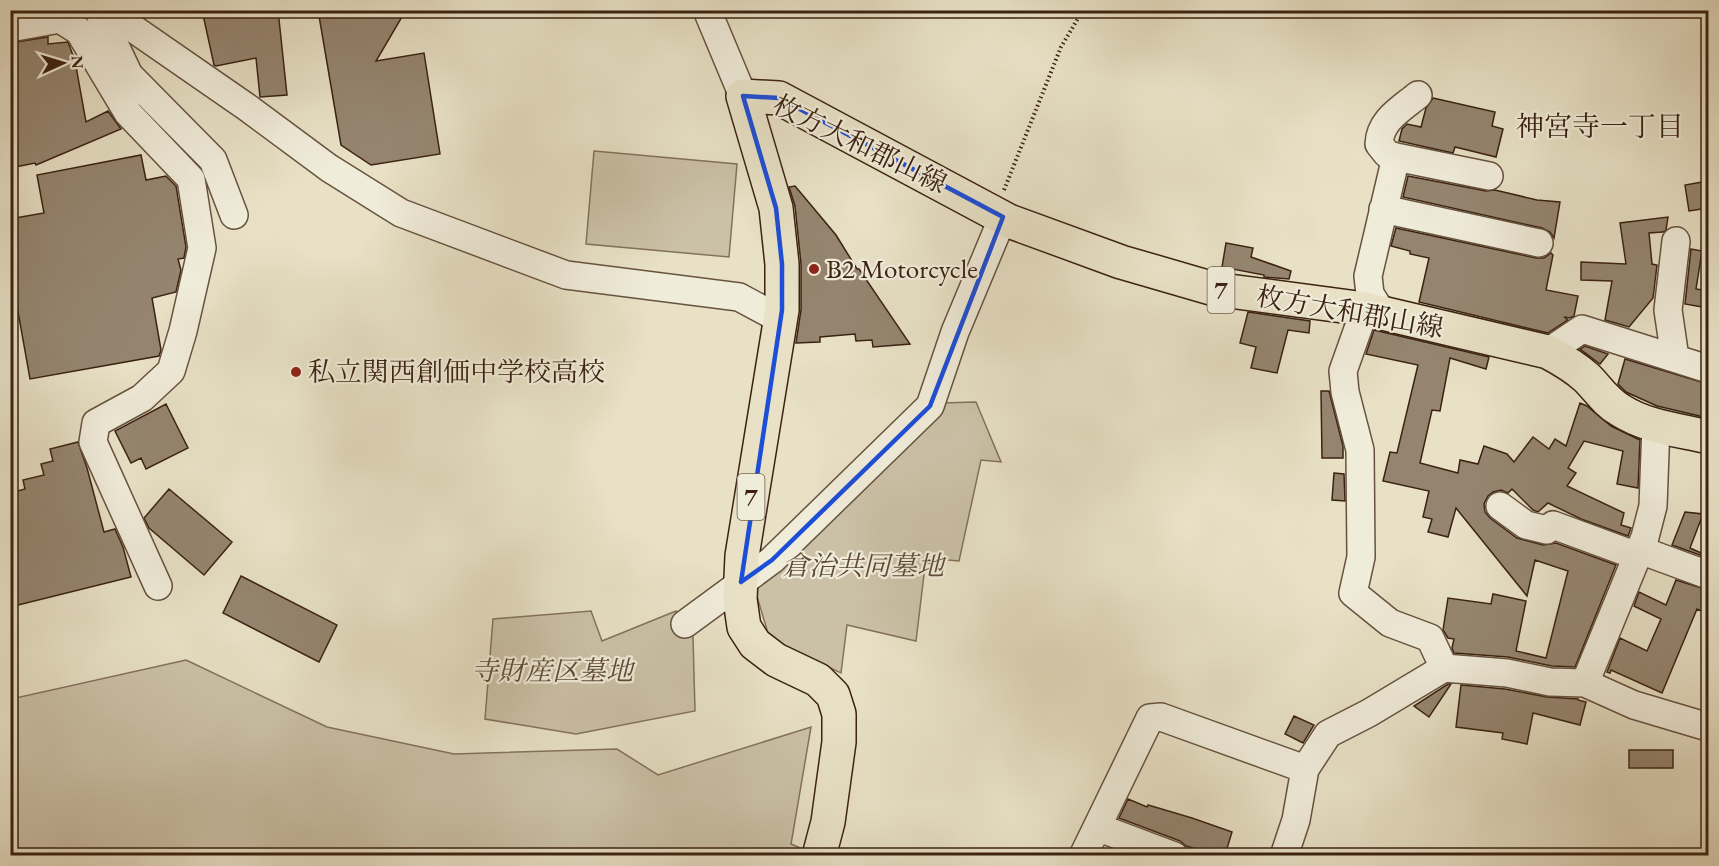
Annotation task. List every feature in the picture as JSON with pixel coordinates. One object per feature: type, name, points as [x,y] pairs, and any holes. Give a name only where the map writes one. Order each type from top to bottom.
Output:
[{"type":"main road","name":"枚方大和郡山線","points":[[819,855],[828,822],[839,742],[839,714],[833,695],[818,680],[776,660],[755,644],[744,627],[740,598],[742,556],[780,319],[782,264],[776,208],[743,96],[779,98],[999,215],[1058,240],[1121,262],[1214,289],[1373,311],[1548,352],[1569,363],[1587,378],[1607,401],[1621,411],[1640,421],[1708,437]]},
{"type":"street","points":[[707,10],[743,96]]},
{"type":"street","points":[[101,16],[131,27],[248,108],[329,168],[401,213],[566,275],[739,297],[780,319]]},
{"type":"street","points":[[101,16],[129,75],[213,160],[234,215]]},
{"type":"street","points":[[10,28],[60,19],[79,32],[128,113],[191,178],[202,248],[183,331],[171,371],[142,398],[96,423],[93,442],[158,586]]},
{"type":"street","points":[[1418,95],[1386,121],[1379,133],[1379,144],[1387,154],[1489,176]]},
{"type":"street","points":[[1396,157],[1368,276],[1373,311],[1343,370],[1345,392],[1360,450],[1361,557],[1353,593],[1390,623],[1430,638],[1444,668]]},
{"type":"street","points":[[1383,209],[1539,243]]},
{"type":"street","points":[[685,624],[772,560],[930,406],[999,215]]},
{"type":"street","points":[[1674,358],[1668,310],[1676,242]]},
{"type":"street","points":[[1548,352],[1582,328],[1708,369]]},
{"type":"street","points":[[1585,683],[1639,553],[1653,506],[1656,425]]},
{"type":"street","points":[[1500,506],[1526,525],[1547,530],[1553,525],[1708,575]]},
{"type":"street","points":[[1284,855],[1296,820],[1305,770],[1328,734],[1369,713],[1444,668],[1507,673],[1550,682],[1585,683],[1634,705],[1708,727]]},
{"type":"street","points":[[1083,855],[1150,718],[1161,717],[1305,770]]},
{"type":"street","points":[[1096,827],[1174,855]]},
{"type":"path","points":[[999,215],[1060,47],[1083,10]]},
{"type":"path","points":[[1028,855],[1047,855]]},
{"type":"highlighted area","points":[[743,96],[779,98],[1003,217],[930,406],[772,560],[741,582],[782,310],[782,264],[776,208]]},
{"type":"green space","points":[[594,151],[737,164],[729,257],[586,244]]},
{"type":"green space","name":"倉治共同墓地","points":[[976,402],[1001,462],[981,460],[959,561],[926,558],[916,641],[847,625],[841,673],[770,640],[753,583],[939,403]]},
{"type":"green space","name":"寺財産区墓地","points":[[591,611],[602,641],[676,611],[693,637],[695,711],[576,734],[485,719],[493,619]]},
{"type":"green space","points":[[186,660],[327,727],[454,754],[617,749],[658,775],[811,727],[791,844],[817,855],[11,856],[11,699]]},
{"type":"building","points":[[202,10],[278,10],[287,95],[260,97],[256,58],[214,65]]},
{"type":"building","points":[[318,10],[406,10],[376,61],[424,53],[440,154],[371,165],[341,145]]},
{"type":"building","points":[[48,37],[48,44],[68,42],[75,61],[86,122],[108,111],[121,129],[36,165],[35,163],[10,168],[10,43]]},
{"type":"building","points":[[1433,98],[1495,112],[1492,126],[1503,129],[1496,157],[1455,147],[1453,153],[1399,141],[1402,129],[1407,124],[1421,127],[1426,108]]},
{"type":"building","points":[[141,155],[146,180],[166,176],[176,186],[186,247],[184,258],[178,259],[181,270],[176,292],[152,298],[161,350],[159,356],[30,379],[10,267],[10,219],[44,213],[37,175]]},
{"type":"building","points":[[1408,176],[1486,191],[1495,190],[1537,200],[1560,202],[1554,238],[1550,232],[1542,228],[1403,197]]},
{"type":"building","points":[[1708,181],[1708,208],[1689,211],[1685,185]]},
{"type":"building","points":[[795,186],[836,235],[910,344],[873,347],[872,340],[856,341],[855,334],[820,337],[820,342],[796,343],[801,310],[801,264],[795,206],[789,187]]},
{"type":"building","points":[[1668,217],[1666,230],[1649,233],[1652,264],[1657,265],[1653,298],[1629,327],[1605,320],[1612,281],[1581,280],[1581,262],[1626,264],[1620,223]]},
{"type":"building","points":[[1396,228],[1536,258],[1544,258],[1551,253],[1553,255],[1546,290],[1578,296],[1574,316],[1564,317],[1568,320],[1548,333],[1419,302],[1429,258],[1410,254],[1410,251],[1391,246]]},
{"type":"building","points":[[1226,243],[1253,248],[1251,257],[1291,271],[1289,279],[1264,277],[1264,275],[1222,267]]},
{"type":"building","points":[[1691,249],[1702,251],[1696,289],[1708,291],[1708,308],[1685,304]]},
{"type":"building","points":[[1248,312],[1310,321],[1309,333],[1288,330],[1277,373],[1251,368],[1256,347],[1240,343]]},
{"type":"building","points":[[1374,330],[1489,357],[1486,369],[1450,358],[1440,411],[1432,410],[1420,463],[1458,473],[1460,460],[1478,464],[1484,446],[1507,454],[1514,462],[1533,437],[1549,449],[1555,439],[1566,446],[1580,403],[1611,426],[1640,440],[1638,488],[1617,484],[1623,451],[1584,441],[1568,468],[1576,473],[1567,486],[1624,513],[1621,525],[1631,528],[1628,536],[1581,519],[1548,503],[1538,512],[1533,510],[1512,489],[1508,493],[1501,490],[1493,492],[1484,504],[1485,512],[1490,518],[1517,538],[1543,545],[1556,543],[1616,565],[1575,667],[1552,666],[1508,657],[1454,653],[1452,648],[1454,639],[1448,638],[1443,630],[1448,598],[1491,604],[1493,594],[1526,601],[1516,651],[1546,658],[1568,571],[1535,560],[1527,596],[1456,508],[1448,537],[1428,532],[1432,519],[1423,517],[1429,491],[1383,481],[1390,452],[1397,453],[1418,365],[1366,354]]},
{"type":"building","points":[[1585,346],[1608,354],[1600,364],[1580,349]]},
{"type":"building","points":[[1625,359],[1708,384],[1708,418],[1657,406],[1626,392],[1618,384]]},
{"type":"building","points":[[1321,391],[1329,391],[1343,446],[1343,458],[1322,458]]},
{"type":"building","points":[[166,404],[188,448],[146,469],[141,458],[131,463],[115,431]]},
{"type":"building","points":[[78,442],[104,532],[115,529],[123,547],[131,577],[10,607],[10,493],[25,489],[23,480],[44,475],[41,464],[53,461],[50,449]]},
{"type":"building","points":[[1334,473],[1344,474],[1345,501],[1332,500]]},
{"type":"building","points":[[169,489],[232,542],[204,575],[149,528],[144,518]]},
{"type":"building","points":[[1685,512],[1703,514],[1690,548],[1708,558],[1672,545]]},
{"type":"building","points":[[241,576],[337,625],[319,662],[223,613]]},
{"type":"building","points":[[1676,580],[1708,590],[1708,614],[1697,609],[1662,693],[1611,670],[1610,673],[1607,672],[1620,638],[1647,651],[1661,619],[1634,606],[1639,592],[1666,605]]},
{"type":"building","points":[[1451,684],[1429,717],[1414,706]]},
{"type":"building","points":[[1461,685],[1505,689],[1586,702],[1580,725],[1533,713],[1527,744],[1502,739],[1503,733],[1456,727]]},
{"type":"building","points":[[1294,716],[1314,725],[1303,743],[1285,734]]},
{"type":"building","points":[[1629,750],[1673,750],[1673,768],[1629,768]]},
{"type":"building","points":[[1128,799],[1147,807],[1148,805],[1232,832],[1225,855],[1206,855],[1207,852],[1186,846],[1180,841],[1119,818]]},
{"type":"place","name":"B2 Motorcycle","points":[[814,269]]},
{"type":"place","name":"私立関西創価中学校高校","points":[[296,372]]},
{"type":"district","name":"神宮寺一丁目","points":[[1600,126]]}]
